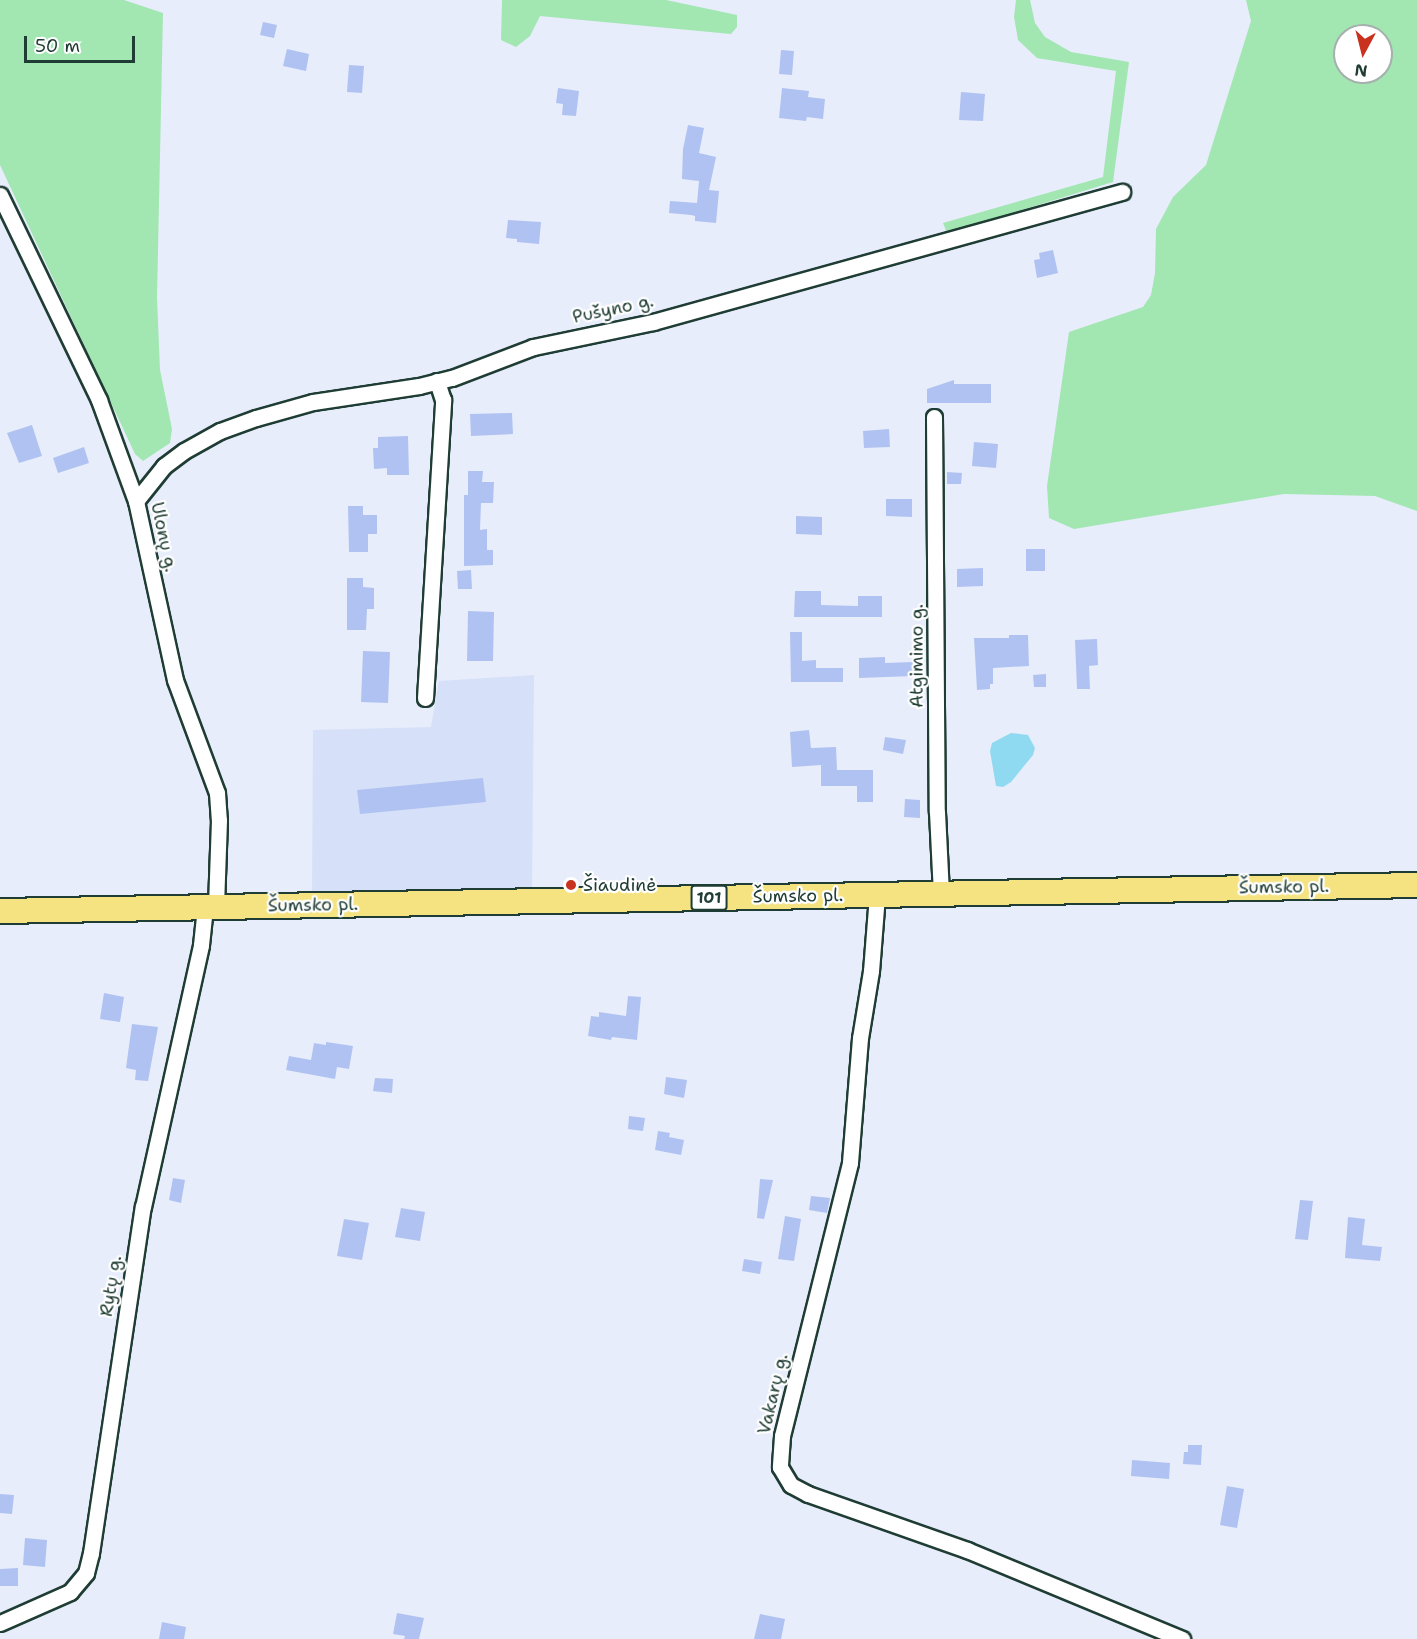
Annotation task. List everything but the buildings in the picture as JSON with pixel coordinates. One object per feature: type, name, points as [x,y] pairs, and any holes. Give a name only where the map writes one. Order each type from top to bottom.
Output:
[{"type":"main road","name":"Šumsko pl.","points":[[0,911],[1417,885]]},
{"type":"street","name":"Pušyno g.","points":[[136,501],[164,466],[183,451],[220,431],[313,402],[437,381],[533,347],[653,322],[1122,192]]},
{"type":"street","name":"Ulonų g.","points":[[0,195],[99,400],[136,501],[175,680],[217,793],[210,907]]},
{"type":"street","points":[[425,698],[443,400],[437,381]]},
{"type":"street","name":"Atgimimo g.","points":[[934,417],[937,812],[941,894]]},
{"type":"street","name":"Vakarų g.","points":[[877,895],[871,971],[860,1038],[850,1163],[782,1436],[780,1467],[791,1485],[808,1494],[967,1550],[1182,1639]]},
{"type":"street","name":"Rytų g.","points":[[0,1623],[70,1592],[86,1573],[91,1553],[143,1207],[210,907]]},
{"type":"shaded area","points":[[534,675],[532,896],[312,899],[313,730],[431,727],[439,681]]},
{"type":"green space","points":[[0,0],[124,0],[163,13],[157,298],[160,370],[172,429],[170,443],[143,461],[135,454],[0,165]]},
{"type":"green space","points":[[502,0],[666,0],[737,15],[737,27],[731,34],[540,16],[530,36],[516,47],[501,40]]},
{"type":"green space","points":[[1016,0],[1030,0],[1035,23],[1045,37],[1071,52],[1129,62],[1113,182],[947,233],[943,223],[1103,177],[1116,71],[1037,58],[1018,40],[1014,17]]},
{"type":"green space","points":[[1246,0],[1417,0],[1417,511],[1375,496],[1284,494],[1074,529],[1049,518],[1047,486],[1069,332],[1143,307],[1151,295],[1155,273],[1156,229],[1173,197],[1206,165],[1251,21]]},
{"type":"water","points":[[1011,733],[1028,735],[1035,748],[1033,755],[1011,782],[1003,787],[996,786],[990,751],[992,743]]},
{"type":"place","name":"Šiaudinė","points":[[571,885]]}]
